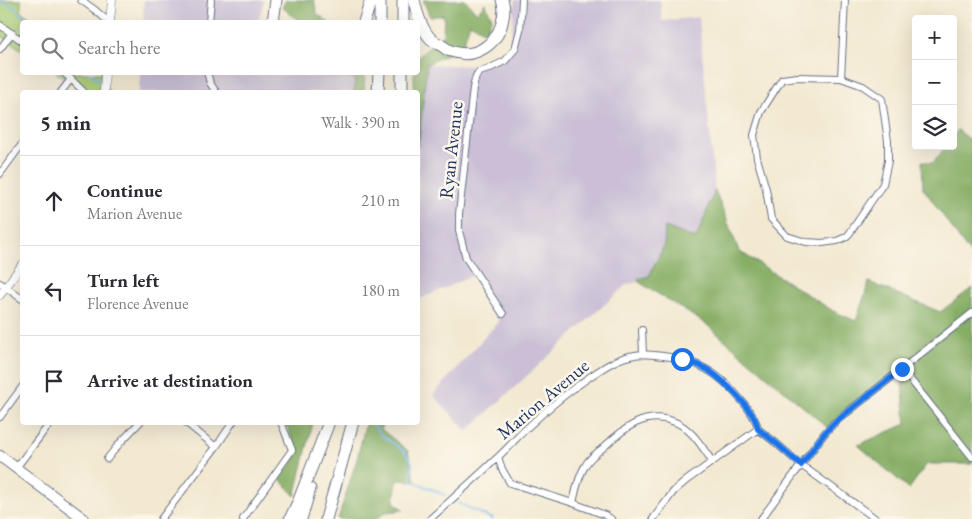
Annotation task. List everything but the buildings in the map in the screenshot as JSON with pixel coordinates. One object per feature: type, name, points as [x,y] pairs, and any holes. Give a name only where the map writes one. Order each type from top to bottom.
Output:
[{"type":"highway","points":[[272,20],[276,0]]},
{"type":"highway","points":[[365,20],[371,0]]},
{"type":"highway","points":[[380,0],[380,20]]},
{"type":"highway","points":[[403,0],[403,20]]},
{"type":"highway","points":[[414,0],[420,20]]},
{"type":"highway","points":[[420,20],[432,40],[450,51],[465,54],[474,52],[492,43],[499,34],[504,12],[502,0]]},
{"type":"highway","points":[[378,90],[379,75]]},
{"type":"highway","points":[[402,75],[402,90]]},
{"type":"highway","points":[[290,519],[328,425]]},
{"type":"highway","points":[[301,519],[328,425]]},
{"type":"highway","points":[[326,519],[353,425]]},
{"type":"highway","points":[[334,519],[353,425]]},
{"type":"main road","points":[[0,456],[84,519]]},
{"type":"street","points":[[81,0],[108,20]]},
{"type":"street","points":[[110,20],[112,0]]},
{"type":"street","points":[[209,20],[211,0]]},
{"type":"street","name":"Ryan Avenue","points":[[502,314],[466,258],[458,214],[476,76],[479,72],[505,60],[515,49],[520,30],[522,0]]},
{"type":"street","points":[[841,78],[845,0]]},
{"type":"street","points":[[0,25],[20,39]]},
{"type":"street","points":[[0,49],[12,33]]},
{"type":"street","points":[[66,75],[82,90]]},
{"type":"street","points":[[104,90],[106,75]]},
{"type":"street","points":[[208,75],[215,90]]},
{"type":"street","points":[[797,77],[841,78],[863,86],[882,99],[888,140],[888,161],[883,184],[846,237],[837,242],[806,242],[787,236],[771,219],[754,136],[761,112],[782,79],[797,77]]},
{"type":"street","points":[[63,90],[71,79]]},
{"type":"street","points":[[0,174],[20,147]]},
{"type":"street","points":[[0,294],[3,285],[20,267]]},
{"type":"street","points":[[3,285],[20,298]]},
{"type":"street","points":[[761,519],[834,423],[972,314]]},
{"type":"street","points":[[642,330],[643,354]]},
{"type":"street","name":"Marion Avenue","points":[[432,518],[530,425],[582,382],[610,364],[629,356],[643,354],[676,357],[708,370],[733,391],[758,424],[758,429],[868,517],[876,519]]},
{"type":"street","points":[[902,369],[972,457]]},
{"type":"street","points":[[0,417],[20,390]]},
{"type":"street","points":[[573,503],[579,478],[589,461],[614,438],[642,420],[662,419],[675,422],[692,434],[712,461]]},
{"type":"street","points":[[16,468],[49,425]]},
{"type":"street","points":[[107,459],[137,425]]},
{"type":"street","points":[[188,425],[216,447]]},
{"type":"street","points":[[163,518],[232,425]]},
{"type":"street","points":[[243,519],[292,450],[282,425]]},
{"type":"street","points":[[653,519],[674,491],[712,461],[758,429]]},
{"type":"street","points":[[498,457],[510,482],[573,503],[611,519]]},
{"type":"shaded area","points":[[144,0],[264,0],[259,20],[143,20]]},
{"type":"shaded area","points":[[515,0],[660,0],[662,21],[699,17],[715,190],[696,239],[664,246],[649,276],[639,279],[639,282],[627,284],[467,431],[433,395],[499,321],[472,276],[420,299],[420,129],[427,64],[475,66],[499,58],[510,46]]},
{"type":"shaded area","points":[[140,75],[326,75],[355,78],[354,90],[139,90]]},
{"type":"green space","points":[[0,0],[21,0],[21,11],[32,20],[20,20],[20,49],[0,35]]},
{"type":"green space","points":[[286,0],[314,0],[317,14],[326,20],[298,20],[282,7]]},
{"type":"green space","points":[[423,0],[465,0],[477,13],[485,3],[492,18],[485,32],[470,23],[462,47],[427,64],[420,129],[420,90],[414,90],[414,75],[420,75],[420,55],[443,35],[444,15],[430,17]]},
{"type":"green space","points":[[59,75],[104,75],[102,90],[84,90]]},
{"type":"green space","points":[[320,75],[365,75],[364,90],[354,90],[355,78]]},
{"type":"green space","points":[[958,130],[972,142],[972,256],[923,188],[922,161],[933,163],[943,150],[957,150]]},
{"type":"green space","points":[[715,190],[739,251],[833,311],[856,321],[869,282],[940,312],[972,288],[972,464],[927,464],[909,489],[858,445],[906,424],[901,368],[828,428],[706,324],[639,282],[639,279],[649,276],[664,246],[665,227],[696,239]]},
{"type":"green space","points":[[287,425],[313,425],[295,496],[280,479],[297,453]]},
{"type":"green space","points":[[365,425],[382,425],[381,429],[408,451],[415,481],[397,480],[394,502],[404,510],[386,512],[376,519],[338,519],[357,459]]},
{"type":"waterway","points":[[0,2],[10,4],[28,20]]},
{"type":"waterway","points":[[93,75],[100,81]]},
{"type":"waterway","points":[[373,425],[381,435],[403,450],[410,458],[412,464],[411,480],[445,495]]},
{"type":"waterway","points":[[458,503],[493,519]]},
{"type":"route","points":[[682,359],[708,370],[724,382],[746,407],[758,424],[758,429],[801,465],[834,423],[902,369]]}]
